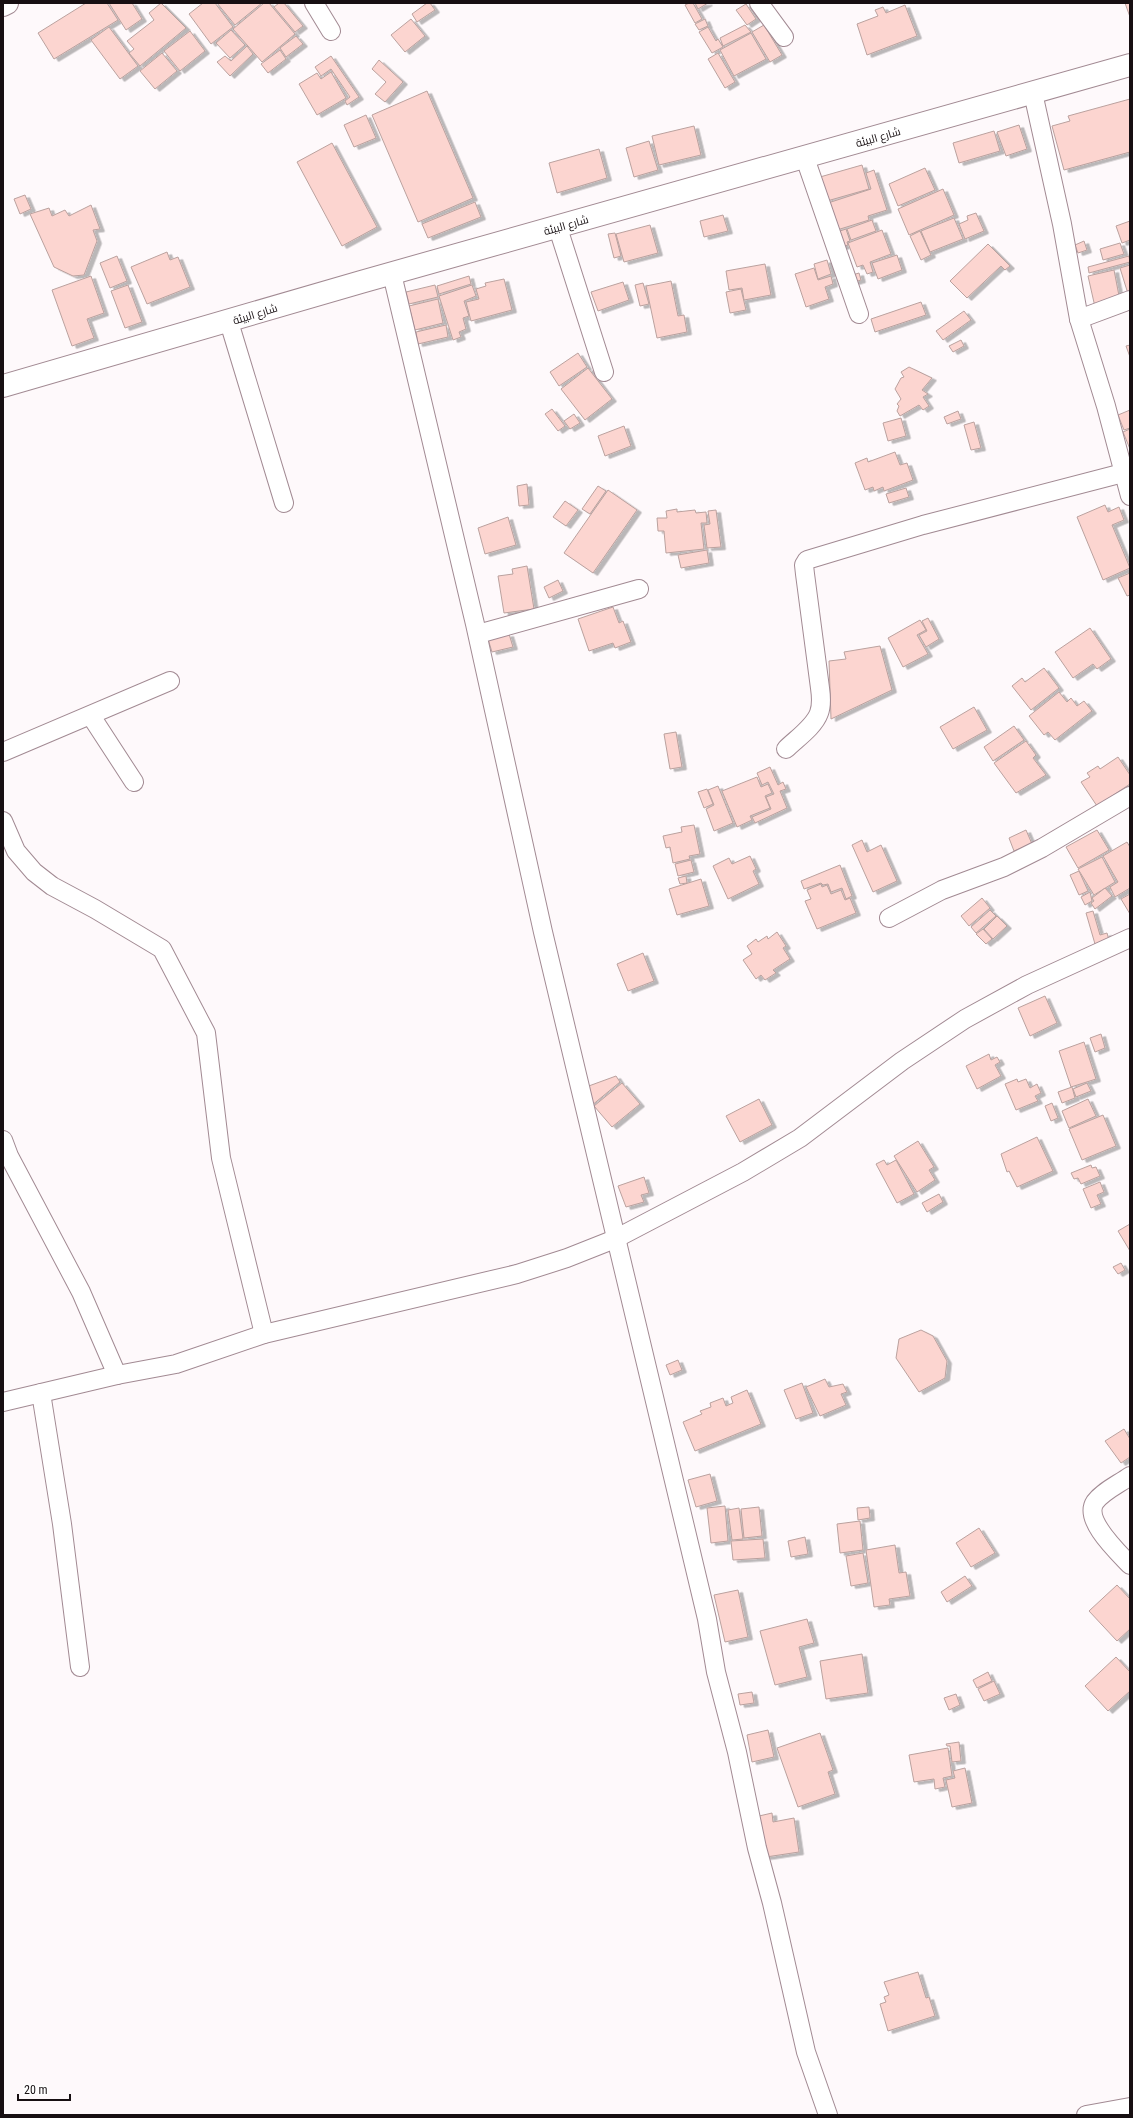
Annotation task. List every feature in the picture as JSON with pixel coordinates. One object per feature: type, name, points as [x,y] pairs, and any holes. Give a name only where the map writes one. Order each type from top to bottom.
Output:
[{"type":"street","points":[[3,5],[7,3]]},
{"type":"street","points":[[314,3],[331,31]]},
{"type":"street","points":[[759,3],[784,37]]},
{"type":"street","name":"شارع البيئة","points":[[3,386],[1130,65]]},
{"type":"street","points":[[1033,93],[1062,224],[1079,319],[1106,406],[1130,496]]},
{"type":"street","points":[[805,158],[859,314]]},
{"type":"street","points":[[558,228],[604,372]]},
{"type":"street","points":[[392,274],[478,634],[543,932],[615,1239],[702,1596],[716,1672],[737,1752],[757,1848],[772,1903],[806,2052],[828,2115]]},
{"type":"street","points":[[1079,319],[1130,300]]},
{"type":"street","points":[[229,322],[284,504]]},
{"type":"street","points":[[786,749],[814,721],[819,713],[821,705],[805,570],[806,560],[923,525],[1123,473]]},
{"type":"street","points":[[478,634],[639,589]]},
{"type":"street","points":[[3,752],[91,716],[170,681]]},
{"type":"street","points":[[91,716],[134,782]]},
{"type":"street","points":[[889,918],[942,890],[1004,867],[1042,848],[1130,796]]},
{"type":"street","points":[[3,821],[16,851],[34,872],[52,886],[95,909],[162,949],[206,1033],[221,1158],[264,1334]]},
{"type":"street","points":[[3,1402],[117,1375],[176,1364],[264,1334],[517,1274],[567,1258],[615,1239],[743,1172],[800,1138],[902,1061],[965,1019],[1027,985],[1130,938]]},
{"type":"street","points":[[3,1140],[9,1156],[82,1292],[117,1375]]},
{"type":"street","points":[[41,1393],[62,1524],[80,1666]]},
{"type":"street","points":[[1130,1476],[1101,1496],[1095,1503],[1092,1510],[1097,1528],[1130,1565]]},
{"type":"street","points":[[1086,2115],[1130,2107]]},
{"type":"building","points":[[86,3],[107,3],[118,20],[54,59],[38,33]]},
{"type":"building","points":[[109,3],[132,3],[142,19],[126,30]]},
{"type":"building","points":[[161,3],[186,28],[140,66],[129,53],[134,49],[127,41],[154,20],[149,13]]},
{"type":"building","points":[[203,3],[215,3],[233,27],[211,44],[189,14]]},
{"type":"building","points":[[217,3],[262,3],[235,25]]},
{"type":"building","points":[[264,3],[269,3],[295,34],[262,62],[233,29]]},
{"type":"building","points":[[279,3],[284,3],[303,26],[295,32],[274,7]]},
{"type":"building","points":[[427,3],[430,3],[435,10],[417,22],[412,14]]},
{"type":"building","points":[[693,3],[702,19],[695,23],[685,5]]},
{"type":"building","points":[[695,3],[708,3],[698,9]]},
{"type":"building","points":[[1125,3],[1130,3],[1130,17]]},
{"type":"building","points":[[746,4],[756,19],[747,25],[736,10]]},
{"type":"building","points":[[905,5],[917,36],[867,55],[857,24],[878,16],[875,10],[883,7],[886,13]]},
{"type":"building","points":[[411,19],[425,36],[405,52],[391,35]]},
{"type":"building","points":[[705,19],[708,26],[699,30],[695,24]]},
{"type":"building","points":[[745,25],[751,32],[723,46],[720,38]]},
{"type":"building","points":[[764,25],[782,55],[770,62],[752,32]]},
{"type":"building","points":[[109,27],[138,66],[120,79],[91,40]]},
{"type":"building","points":[[708,27],[716,41],[718,39],[723,47],[712,53],[699,32]]},
{"type":"building","points":[[231,30],[245,45],[230,58],[216,43]]},
{"type":"building","points":[[190,31],[205,51],[180,71],[164,51]]},
{"type":"building","points":[[751,33],[766,59],[734,76],[720,50]]},
{"type":"building","points":[[296,36],[303,44],[286,57],[280,48]]},
{"type":"building","points":[[247,46],[253,54],[230,76],[217,62],[225,56],[231,61]]},
{"type":"building","points":[[280,50],[286,59],[268,73],[261,64]]},
{"type":"building","points":[[162,53],[177,71],[155,89],[140,71]]},
{"type":"building","points":[[718,53],[735,82],[725,88],[708,59]]},
{"type":"building","points":[[331,56],[359,97],[347,105],[345,101],[350,97],[331,69],[321,76],[315,67]]},
{"type":"building","points":[[379,60],[403,82],[385,102],[375,94],[386,82],[372,69]]},
{"type":"building","points":[[331,72],[346,98],[317,115],[299,84],[317,73],[321,79]]},
{"type":"building","points":[[427,91],[473,198],[418,222],[372,115]]},
{"type":"building","points":[[1130,99],[1130,152],[1064,170],[1052,126],[1070,121],[1068,116]]},
{"type":"building","points":[[366,115],[376,138],[354,147],[344,125]]},
{"type":"building","points":[[1019,125],[1027,149],[1006,156],[997,132]]},
{"type":"building","points":[[694,126],[701,155],[659,165],[652,136]]},
{"type":"building","points":[[994,131],[1000,151],[959,163],[953,143]]},
{"type":"building","points":[[649,141],[658,170],[634,177],[626,148]]},
{"type":"building","points":[[332,143],[377,227],[342,246],[297,162]]},
{"type":"building","points":[[599,149],[607,178],[557,193],[549,163]]},
{"type":"building","points":[[862,165],[869,189],[827,201],[820,177]]},
{"type":"building","points":[[925,168],[935,190],[898,206],[889,184]]},
{"type":"building","points":[[874,170],[887,210],[868,216],[869,220],[837,230],[828,203],[871,189],[866,173]]},
{"type":"building","points":[[943,189],[954,215],[909,235],[898,209]]},
{"type":"building","points":[[25,195],[31,209],[20,214],[14,199]]},
{"type":"building","points":[[475,202],[481,217],[428,238],[422,224]]},
{"type":"building","points":[[91,205],[100,229],[93,230],[97,241],[84,275],[73,276],[54,267],[30,214],[49,208],[52,216],[65,210],[69,216]]},
{"type":"building","points":[[976,213],[984,231],[965,239],[959,224],[968,220],[967,216]]},
{"type":"building","points":[[723,215],[728,231],[704,237],[700,221]]},
{"type":"building","points":[[954,218],[963,239],[930,252],[921,231]]},
{"type":"building","points":[[872,220],[876,231],[851,240],[847,229]]},
{"type":"building","points":[[1130,221],[1130,240],[1122,243],[1116,226]]},
{"type":"building","points":[[650,225],[658,253],[624,262],[616,234]]},
{"type":"building","points":[[846,229],[850,241],[847,242],[848,245],[842,247],[837,232]]},
{"type":"building","points":[[882,230],[891,254],[870,262],[873,272],[867,274],[863,265],[857,267],[848,243]]},
{"type":"building","points":[[920,231],[931,255],[921,260],[910,236]]},
{"type":"building","points":[[615,233],[621,256],[614,258],[608,234]]},
{"type":"building","points":[[1084,241],[1087,250],[1078,253],[1075,245]]},
{"type":"building","points":[[1120,243],[1124,254],[1103,260],[1100,249]]},
{"type":"building","points":[[988,244],[1010,266],[1005,270],[1001,266],[967,298],[950,281]]},
{"type":"building","points":[[167,252],[170,260],[178,257],[190,287],[147,304],[131,267]]},
{"type":"building","points":[[897,255],[902,270],[878,279],[872,263]]},
{"type":"building","points":[[117,256],[127,281],[110,288],[100,263]]},
{"type":"building","points":[[1129,256],[1130,262],[1089,273],[1088,267]]},
{"type":"building","points":[[827,260],[831,274],[818,279],[814,264]]},
{"type":"building","points":[[765,264],[771,295],[744,300],[742,288],[729,290],[726,271]]},
{"type":"building","points":[[1130,265],[1130,297],[1129,297],[1120,268]]},
{"type":"building","points":[[814,268],[818,280],[831,276],[833,284],[825,287],[829,299],[806,307],[795,274]]},
{"type":"building","points":[[1114,270],[1120,301],[1095,307],[1088,276]]},
{"type":"building","points":[[859,273],[861,280],[851,283],[849,276]]},
{"type":"building","points":[[91,276],[104,313],[87,319],[94,338],[72,346],[52,290]]},
{"type":"building","points":[[469,276],[471,284],[439,294],[437,286]]},
{"type":"building","points":[[504,279],[512,310],[471,321],[466,302],[479,299],[476,289],[486,286],[485,283]]},
{"type":"building","points":[[671,281],[678,316],[684,315],[687,332],[657,338],[646,286]]},
{"type":"building","points":[[623,282],[629,300],[598,311],[591,292]]},
{"type":"building","points":[[643,283],[649,304],[640,306],[635,285]]},
{"type":"building","points":[[128,285],[142,322],[125,328],[111,291]]},
{"type":"building","points":[[435,285],[438,297],[409,304],[406,292]]},
{"type":"building","points":[[472,285],[476,296],[464,301],[469,316],[463,318],[466,329],[459,332],[461,337],[453,340],[439,296]]},
{"type":"building","points":[[741,289],[746,310],[730,313],[726,292]]},
{"type":"building","points":[[438,299],[443,323],[415,330],[409,306]]},
{"type":"building","points":[[921,302],[926,315],[875,332],[871,319]]},
{"type":"building","points":[[964,311],[971,320],[943,340],[936,331]]},
{"type":"building","points":[[446,325],[448,337],[418,344],[416,332]]},
{"type":"building","points":[[961,340],[964,346],[953,352],[949,346]]},
{"type":"building","points":[[1130,345],[1130,357],[1126,346]]},
{"type":"building","points":[[578,353],[587,367],[559,386],[550,372]]},
{"type":"building","points":[[909,367],[932,378],[922,390],[928,394],[923,397],[929,406],[923,410],[919,405],[900,416],[897,411],[899,406],[897,404],[901,399],[895,389],[901,378],[904,377],[901,372]]},
{"type":"building","points":[[588,368],[612,399],[585,420],[561,389]]},
{"type":"building","points":[[552,409],[565,426],[558,431],[545,414]]},
{"type":"building","points":[[1130,410],[1130,428],[1124,430],[1118,415]]},
{"type":"building","points":[[958,411],[961,419],[947,424],[944,417]]},
{"type":"building","points":[[574,414],[580,423],[570,429],[564,421]]},
{"type":"building","points":[[901,418],[906,436],[888,441],[883,423]]},
{"type":"building","points":[[974,422],[981,448],[971,450],[964,425]]},
{"type":"building","points":[[624,426],[631,446],[605,456],[598,436]]},
{"type":"building","points":[[1130,429],[1130,449],[1123,432]]},
{"type":"building","points":[[895,452],[900,465],[907,463],[913,480],[884,491],[883,487],[874,491],[873,487],[865,490],[855,463],[867,458],[868,462]]},
{"type":"building","points":[[527,484],[529,505],[519,506],[517,486]]},
{"type":"building","points":[[598,486],[606,491],[590,514],[582,509]]},
{"type":"building","points":[[906,488],[909,497],[889,503],[886,494]]},
{"type":"building","points":[[608,490],[637,510],[593,573],[564,553]]},
{"type":"building","points":[[565,501],[578,510],[566,526],[553,517]]},
{"type":"building","points":[[1105,505],[1108,512],[1119,507],[1124,520],[1112,525],[1130,568],[1103,580],[1077,517]]},
{"type":"building","points":[[677,509],[677,512],[695,510],[696,513],[706,512],[707,523],[701,523],[704,549],[666,553],[664,531],[658,531],[657,518],[667,518],[666,511]]},
{"type":"building","points":[[716,510],[721,547],[707,548],[704,525],[710,524],[708,511]]},
{"type":"building","points":[[508,517],[516,545],[485,554],[478,528]]},
{"type":"building","points":[[707,550],[709,563],[681,568],[678,555]]},
{"type":"building","points":[[527,566],[534,609],[504,613],[498,576],[513,574],[512,569]]},
{"type":"building","points":[[1130,573],[1130,595],[1127,596],[1118,578]]},
{"type":"building","points":[[558,580],[563,591],[549,598],[544,587]]},
{"type":"building","points":[[613,607],[619,623],[623,621],[631,642],[615,648],[613,643],[589,651],[578,619]]},
{"type":"building","points":[[928,618],[939,639],[926,647],[919,635],[927,631],[922,621]]},
{"type":"building","points":[[920,620],[926,630],[917,635],[928,654],[903,667],[888,638]]},
{"type":"building","points":[[1090,628],[1111,659],[1097,669],[1093,664],[1073,678],[1055,652]]},
{"type":"building","points":[[509,634],[513,647],[492,652],[488,639]]},
{"type":"building","points":[[880,646],[892,690],[831,719],[829,661],[846,659],[844,652]]},
{"type":"building","points":[[1044,668],[1059,688],[1031,710],[1012,686],[1022,678],[1025,682]]},
{"type":"building","points":[[1059,692],[1067,702],[1071,698],[1077,706],[1084,701],[1092,711],[1055,740],[1048,732],[1044,735],[1029,716]]},
{"type":"building","points":[[974,707],[987,730],[953,749],[940,727]]},
{"type":"building","points":[[1014,726],[1024,740],[993,761],[984,747]]},
{"type":"building","points":[[676,732],[682,767],[670,769],[664,734]]},
{"type":"building","points":[[1026,741],[1036,755],[1033,758],[1046,775],[1016,793],[994,763]]},
{"type":"building","points":[[1118,757],[1130,775],[1130,784],[1097,806],[1081,782],[1090,777],[1087,773],[1098,766],[1100,769]]},
{"type":"building","points":[[770,767],[778,785],[783,782],[786,789],[780,791],[787,808],[755,823],[752,817],[771,809],[766,797],[774,794],[768,782],[762,785],[757,773]]},
{"type":"building","points":[[757,777],[761,787],[768,784],[772,793],[765,796],[770,808],[750,816],[752,820],[737,827],[722,791]]},
{"type":"building","points":[[718,786],[733,823],[714,831],[706,809],[714,805],[708,790]]},
{"type":"building","points":[[707,789],[713,804],[704,808],[698,792]]},
{"type":"building","points":[[694,825],[700,854],[689,856],[690,859],[673,863],[670,847],[666,848],[663,836],[682,832],[681,827]]},
{"type":"building","points":[[1026,830],[1032,844],[1014,851],[1009,838]]},
{"type":"building","points":[[1097,830],[1109,850],[1078,868],[1066,847]]},
{"type":"building","points":[[862,840],[867,852],[881,845],[897,881],[873,892],[852,845]]},
{"type":"building","points":[[1127,842],[1130,847],[1130,888],[1115,897],[1110,887],[1118,882],[1103,856]]},
{"type":"building","points":[[750,856],[756,869],[753,871],[759,884],[728,899],[713,866],[729,858],[732,864]]},
{"type":"building","points":[[1102,857],[1115,882],[1094,895],[1078,869]]},
{"type":"building","points":[[691,860],[694,872],[678,876],[675,864]]},
{"type":"building","points":[[840,865],[852,896],[846,899],[842,888],[831,892],[828,884],[823,885],[821,883],[804,889],[801,881]]},
{"type":"building","points":[[1079,871],[1088,891],[1079,895],[1070,875]]},
{"type":"building","points":[[686,876],[687,883],[680,884],[678,878]]},
{"type":"building","points":[[701,879],[709,906],[677,915],[669,889]]},
{"type":"building","points":[[821,884],[822,887],[827,885],[831,894],[841,890],[845,900],[850,898],[856,913],[817,929],[805,901],[811,899],[807,890]]},
{"type":"building","points":[[1105,888],[1112,896],[1095,909],[1091,903],[1094,901],[1092,898]]},
{"type":"building","points":[[1090,892],[1092,901],[1085,905],[1081,897]]},
{"type":"building","points":[[1130,894],[1130,914],[1121,899]]},
{"type":"building","points":[[982,898],[990,908],[969,926],[961,916]]},
{"type":"building","points":[[990,910],[996,916],[976,933],[971,927]]},
{"type":"building","points":[[1093,911],[1100,935],[1107,933],[1109,940],[1095,944],[1086,913]]},
{"type":"building","points":[[997,916],[1007,926],[993,939],[984,929]]},
{"type":"building","points":[[983,929],[992,939],[986,944],[976,934]]},
{"type":"building","points":[[777,932],[786,946],[783,948],[790,959],[773,970],[776,973],[765,980],[761,975],[756,979],[743,960],[752,954],[747,946],[756,939],[758,942],[767,936],[768,939]]},
{"type":"building","points":[[643,953],[654,981],[628,991],[617,964]]},
{"type":"building","points":[[1045,996],[1057,1023],[1030,1036],[1018,1008]]},
{"type":"building","points":[[1101,1034],[1105,1048],[1095,1052],[1090,1038]]},
{"type":"building","points":[[1084,1042],[1096,1079],[1071,1087],[1059,1051]]},
{"type":"building","points":[[989,1054],[991,1060],[997,1057],[1000,1062],[995,1065],[1001,1076],[977,1089],[966,1066]]},
{"type":"building","points":[[616,1076],[620,1082],[591,1106],[586,1087]]},
{"type":"building","points":[[1017,1079],[1018,1082],[1026,1079],[1030,1088],[1037,1084],[1041,1093],[1035,1096],[1038,1101],[1016,1110],[1005,1084]]},
{"type":"building","points":[[622,1083],[640,1104],[612,1127],[594,1106]]},
{"type":"building","points":[[1087,1083],[1091,1091],[1076,1097],[1073,1089]]},
{"type":"building","points":[[1072,1087],[1075,1098],[1062,1103],[1058,1092]]},
{"type":"building","points":[[759,1099],[772,1125],[740,1142],[726,1116]]},
{"type":"building","points":[[1088,1099],[1096,1116],[1069,1128],[1062,1111]]},
{"type":"building","points":[[1052,1103],[1058,1118],[1051,1121],[1045,1106]]},
{"type":"building","points":[[1103,1115],[1116,1146],[1082,1160],[1069,1129]]},
{"type":"building","points":[[1037,1137],[1053,1171],[1017,1187],[1009,1171],[1007,1172],[1001,1154]]},
{"type":"building","points":[[918,1141],[934,1167],[929,1170],[935,1180],[917,1192],[894,1156]]},
{"type":"building","points":[[884,1160],[887,1165],[896,1160],[914,1194],[897,1203],[876,1164]]},
{"type":"building","points":[[1091,1165],[1092,1168],[1096,1167],[1100,1176],[1081,1184],[1078,1178],[1074,1179],[1071,1173]]},
{"type":"building","points":[[644,1177],[649,1193],[641,1195],[644,1202],[626,1207],[618,1186]]},
{"type":"building","points":[[1100,1182],[1104,1192],[1097,1195],[1101,1204],[1091,1208],[1083,1189]]},
{"type":"building","points":[[939,1194],[943,1202],[927,1212],[922,1203]]},
{"type":"building","points":[[1130,1224],[1130,1251],[1118,1231]]},
{"type":"building","points":[[1121,1263],[1125,1270],[1118,1274],[1113,1267]]},
{"type":"building","points":[[921,1330],[933,1336],[947,1361],[945,1378],[919,1392],[896,1358],[899,1339]]},
{"type":"building","points":[[678,1360],[682,1370],[670,1375],[666,1365]]},
{"type":"building","points":[[825,1379],[829,1387],[843,1384],[847,1392],[841,1394],[846,1405],[820,1416],[806,1387]]},
{"type":"building","points":[[802,1383],[813,1413],[796,1419],[784,1390]]},
{"type":"building","points":[[747,1390],[761,1424],[695,1451],[683,1422],[702,1414],[700,1411],[711,1407],[710,1403],[723,1398],[726,1406],[733,1403],[731,1397]]},
{"type":"building","points":[[1124,1429],[1130,1439],[1130,1457],[1121,1463],[1105,1441]]},
{"type":"building","points":[[710,1474],[717,1501],[696,1507],[688,1480]]},
{"type":"building","points":[[725,1506],[728,1541],[711,1543],[707,1508]]},
{"type":"building","points":[[759,1507],[762,1536],[744,1538],[741,1509]]},
{"type":"building","points":[[869,1507],[870,1518],[858,1520],[857,1508]]},
{"type":"building","points":[[739,1508],[743,1539],[732,1540],[728,1510]]},
{"type":"building","points":[[860,1521],[863,1550],[840,1553],[837,1524]]},
{"type":"building","points":[[979,1528],[995,1553],[971,1567],[956,1543]]},
{"type":"building","points":[[805,1537],[808,1554],[791,1557],[788,1541]]},
{"type":"building","points":[[763,1539],[765,1558],[733,1560],[731,1541]]},
{"type":"building","points":[[895,1545],[899,1573],[906,1572],[910,1596],[889,1599],[890,1605],[874,1607],[866,1550]]},
{"type":"building","points":[[863,1553],[868,1583],[851,1586],[846,1556]]},
{"type":"building","points":[[965,1576],[972,1586],[947,1602],[941,1592]]},
{"type":"building","points":[[1117,1585],[1130,1599],[1130,1629],[1117,1641],[1089,1611]]},
{"type":"building","points":[[738,1590],[748,1637],[725,1642],[714,1595]]},
{"type":"building","points":[[807,1619],[814,1643],[799,1647],[807,1677],[775,1685],[760,1631]]},
{"type":"building","points":[[862,1654],[868,1693],[826,1699],[820,1661]]},
{"type":"building","points":[[1116,1657],[1130,1672],[1130,1691],[1108,1711],[1085,1686]]},
{"type":"building","points":[[988,1672],[992,1681],[977,1688],[973,1680]]},
{"type":"building","points":[[994,1681],[1000,1694],[984,1701],[978,1689]]},
{"type":"building","points":[[752,1692],[754,1703],[740,1705],[738,1694]]},
{"type":"building","points":[[956,1694],[960,1705],[949,1710],[944,1698]]},
{"type":"building","points":[[768,1730],[774,1757],[752,1762],[747,1735]]},
{"type":"building","points":[[820,1733],[833,1770],[828,1772],[835,1794],[798,1807],[777,1748]]},
{"type":"building","points":[[959,1742],[961,1761],[952,1762],[950,1746],[947,1746],[946,1744]]},
{"type":"building","points":[[948,1748],[952,1776],[943,1778],[945,1787],[935,1789],[934,1779],[914,1782],[909,1755]]},
{"type":"building","points":[[965,1768],[972,1803],[952,1807],[946,1780],[955,1778],[953,1771]]},
{"type":"building","points":[[772,1813],[773,1822],[794,1818],[799,1852],[766,1857],[759,1816]]},
{"type":"building","points":[[918,1972],[926,1998],[929,1997],[935,2016],[888,2031],[880,2004],[886,2002],[884,1997],[889,1995],[884,1982]]}]
